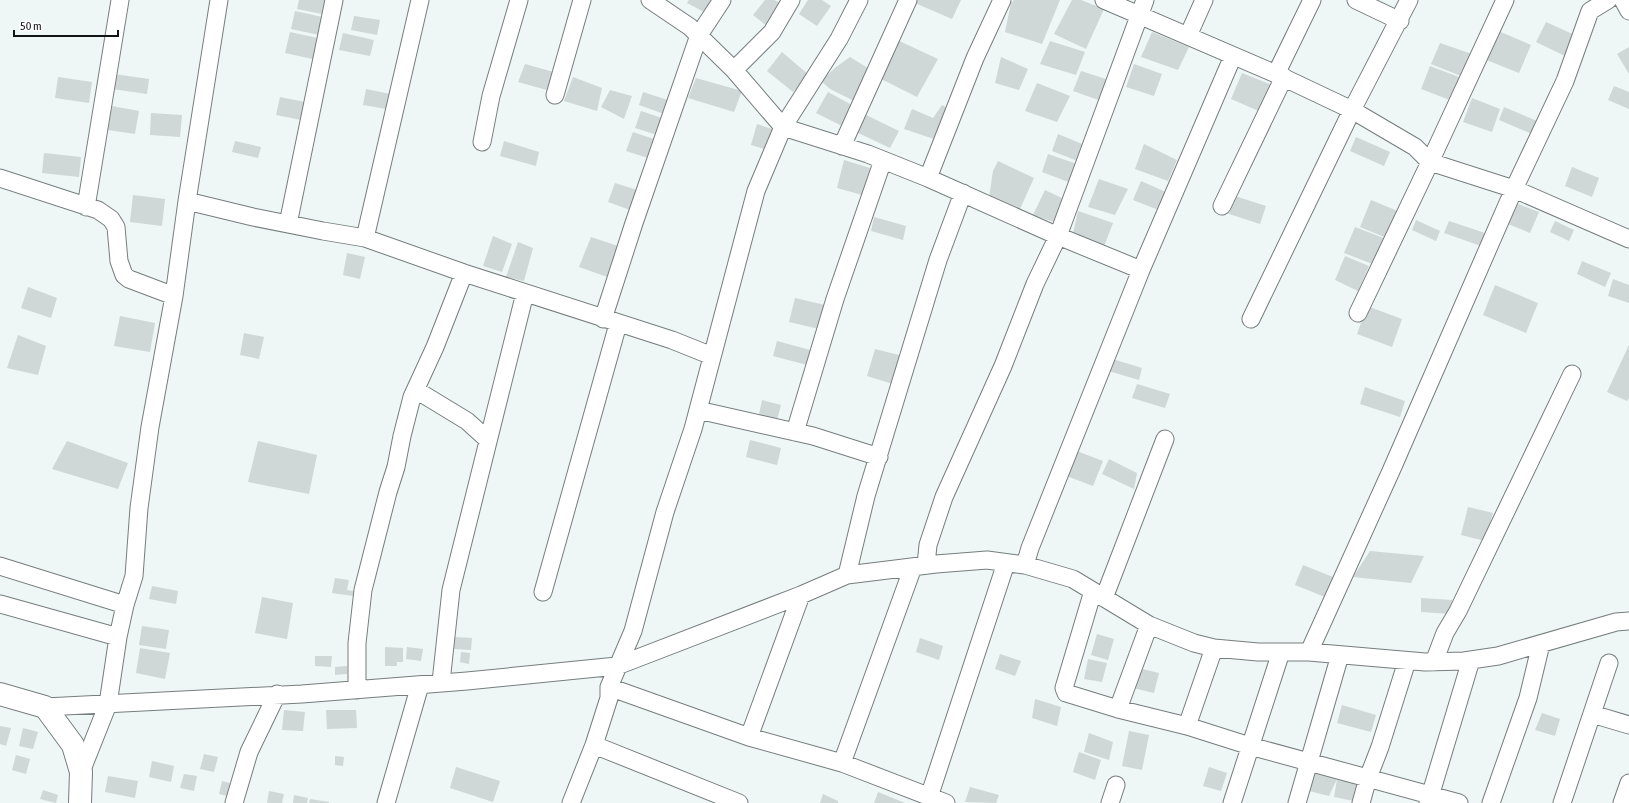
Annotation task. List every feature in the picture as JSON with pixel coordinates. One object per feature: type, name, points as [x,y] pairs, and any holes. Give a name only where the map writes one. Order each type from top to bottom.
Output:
[{"type":"main road","points":[[0,694],[45,707],[73,745],[81,772],[80,803]]},
{"type":"street","points":[[86,207],[120,0]]},
{"type":"street","points":[[81,772],[108,704],[118,638],[125,605],[134,576],[138,508],[150,427],[174,296],[187,202],[219,0]]},
{"type":"street","points":[[288,224],[334,0]]},
{"type":"street","points":[[365,238],[420,0]]},
{"type":"street","points":[[482,142],[491,96],[519,0]]},
{"type":"street","points":[[555,95],[582,0]]},
{"type":"street","points":[[650,0],[690,27],[699,35],[734,70],[783,127],[883,160],[963,193],[1058,236],[1141,270]]},
{"type":"street","points":[[543,592],[634,223],[699,35],[722,0]]},
{"type":"street","points":[[734,70],[772,32],[791,0]]},
{"type":"street","points":[[571,803],[594,745],[609,698],[610,687],[617,666],[633,630],[665,512],[693,429],[756,191],[783,127],[839,39],[859,0]]},
{"type":"street","points":[[842,146],[908,0]]},
{"type":"street","points":[[928,178],[975,58],[1002,0]]},
{"type":"street","points":[[1104,0],[1138,16],[1280,76],[1352,110],[1415,147],[1430,162],[1514,190],[1629,239]]},
{"type":"street","points":[[842,763],[920,566],[944,497],[1003,366],[1035,284],[1058,236],[1145,0]]},
{"type":"street","points":[[1188,36],[1204,0]]},
{"type":"street","points":[[1222,206],[1312,0]]},
{"type":"street","points":[[1356,0],[1400,21]]},
{"type":"street","points":[[1251,319],[1352,110],[1400,21],[1409,0]]},
{"type":"street","points":[[1358,313],[1505,0]]},
{"type":"street","points":[[1309,652],[1391,471],[1514,190],[1565,81],[1590,11],[1608,0]]},
{"type":"street","points":[[1623,0],[1629,11]]},
{"type":"street","points":[[1025,565],[1030,548],[1141,270],[1233,56]]},
{"type":"street","points":[[795,432],[835,299],[883,160]]},
{"type":"street","points":[[0,178],[98,210],[111,219],[116,227],[119,262],[124,275],[129,279],[174,296]]},
{"type":"street","points":[[847,574],[866,496],[938,260],[963,193]]},
{"type":"street","points":[[187,202],[288,224],[365,238],[464,274],[672,340],[712,356]]},
{"type":"street","points":[[357,690],[357,643],[363,590],[388,492],[396,467],[409,408],[464,274]]},
{"type":"street","points":[[440,682],[451,590],[525,293]]},
{"type":"street","points":[[1434,662],[1445,633],[1458,611],[1572,374]]},
{"type":"street","points":[[416,390],[467,421],[488,440]]},
{"type":"street","points":[[698,410],[795,432],[879,457]]},
{"type":"street","points":[[1165,439],[1099,595],[1064,690],[1068,694],[1118,709],[1187,726],[1250,746],[1368,778],[1429,799],[1459,803]]},
{"type":"street","points":[[45,707],[277,694],[302,694],[420,685],[617,666],[801,595],[847,574],[987,560],[1025,565],[1072,578],[1149,625],[1194,643],[1214,648],[1258,652],[1309,652],[1407,661],[1434,662],[1470,660],[1498,656],[1616,622],[1629,621]]},
{"type":"street","points":[[929,797],[1006,562]]},
{"type":"street","points":[[0,566],[125,605]]},
{"type":"street","points":[[749,737],[801,595]]},
{"type":"street","points":[[0,604],[118,638]]},
{"type":"street","points":[[1118,709],[1149,625]]},
{"type":"street","points":[[1491,803],[1528,698],[1541,644]]},
{"type":"street","points":[[1187,726],[1214,648]]},
{"type":"street","points":[[1232,803],[1281,652]]},
{"type":"street","points":[[1297,803],[1340,655]]},
{"type":"street","points":[[1429,799],[1470,660]]},
{"type":"street","points":[[1361,803],[1407,661]]},
{"type":"street","points":[[1562,803],[1609,663]]},
{"type":"street","points":[[386,803],[420,685]]},
{"type":"street","points":[[610,687],[749,737],[842,763],[946,803]]},
{"type":"street","points":[[234,803],[250,752],[277,694]]},
{"type":"street","points":[[1592,714],[1629,725]]},
{"type":"street","points":[[594,745],[739,803]]},
{"type":"street","points":[[1622,803],[1629,782]]},
{"type":"street","points":[[1110,803],[1116,785]]},
{"type":"building","points":[[299,0],[328,0],[327,15],[297,9]]},
{"type":"building","points":[[689,0],[714,0],[708,14],[687,3]]},
{"type":"building","points":[[765,0],[774,0],[783,4],[768,27],[753,15]]},
{"type":"building","points":[[808,0],[822,0],[831,6],[817,26],[799,14]]},
{"type":"building","points":[[916,0],[961,0],[952,19],[915,3]]},
{"type":"building","points":[[1014,0],[1060,0],[1042,44],[1005,32],[1011,3]]},
{"type":"building","points":[[1072,0],[1081,0],[1104,9],[1086,49],[1054,34]]},
{"type":"building","points":[[295,11],[327,18],[324,36],[291,29]]},
{"type":"building","points":[[354,16],[380,20],[377,35],[351,30]]},
{"type":"building","points":[[1546,22],[1577,36],[1567,57],[1536,42]]},
{"type":"building","points":[[1496,30],[1531,45],[1519,73],[1484,59]]},
{"type":"building","points":[[290,32],[322,39],[317,60],[285,53]]},
{"type":"building","points":[[1152,32],[1189,47],[1178,70],[1141,57]]},
{"type":"building","points":[[343,33],[374,40],[370,56],[339,50]]},
{"type":"building","points":[[895,39],[938,59],[917,97],[877,77]]},
{"type":"building","points":[[1050,41],[1085,52],[1076,75],[1040,64]]},
{"type":"building","points":[[1440,43],[1475,55],[1466,78],[1431,64]]},
{"type":"building","points":[[1629,47],[1629,74],[1617,54]]},
{"type":"building","points":[[782,52],[809,75],[793,92],[767,71]]},
{"type":"building","points":[[850,57],[871,70],[854,101],[830,89],[821,81],[836,67]]},
{"type":"building","points":[[1001,57],[1028,69],[1019,90],[995,83]]},
{"type":"building","points":[[525,64],[561,74],[554,92],[518,82]]},
{"type":"building","points":[[1134,64],[1162,74],[1154,96],[1126,87]]},
{"type":"building","points":[[1430,66],[1464,79],[1455,102],[1421,89]]},
{"type":"building","points":[[1081,71],[1112,81],[1104,102],[1073,91]]},
{"type":"building","points":[[1242,73],[1272,85],[1261,112],[1231,99]]},
{"type":"building","points":[[114,74],[149,79],[147,94],[112,89]]},
{"type":"building","points":[[58,77],[92,82],[89,103],[55,98]]},
{"type":"building","points":[[573,77],[602,88],[597,111],[564,101]]},
{"type":"building","points":[[696,78],[742,91],[734,112],[688,98]]},
{"type":"building","points":[[1037,83],[1070,96],[1057,122],[1025,111]]},
{"type":"building","points":[[1614,86],[1629,92],[1629,109],[1608,100]]},
{"type":"building","points":[[366,89],[395,95],[392,110],[363,105]]},
{"type":"building","points":[[610,90],[632,96],[624,119],[601,107]]},
{"type":"building","points":[[643,92],[671,101],[667,115],[639,105]]},
{"type":"building","points":[[828,92],[852,105],[842,126],[816,113]]},
{"type":"building","points":[[280,97],[310,103],[306,121],[276,115]]},
{"type":"building","points":[[1472,98],[1500,109],[1492,132],[1463,122]]},
{"type":"building","points":[[942,105],[951,110],[937,140],[904,129],[912,109],[933,118]]},
{"type":"building","points":[[112,106],[139,111],[135,134],[108,130]]},
{"type":"building","points":[[1504,107],[1537,121],[1532,134],[1499,120]]},
{"type":"building","points":[[641,111],[662,118],[657,135],[635,128]]},
{"type":"building","points":[[860,112],[899,131],[890,148],[852,130]]},
{"type":"building","points":[[151,113],[182,115],[180,137],[150,135]]},
{"type":"building","points":[[757,124],[775,130],[767,150],[751,145]]},
{"type":"building","points":[[633,132],[654,139],[648,158],[626,151]]},
{"type":"building","points":[[1058,134],[1087,146],[1080,162],[1052,151]]},
{"type":"building","points":[[1356,137],[1390,152],[1384,166],[1350,151]]},
{"type":"building","points":[[235,141],[261,147],[258,158],[232,152]]},
{"type":"building","points":[[504,141],[539,152],[536,166],[500,156]]},
{"type":"building","points":[[1144,144],[1177,160],[1168,181],[1135,169]]},
{"type":"building","points":[[44,153],[81,157],[79,177],[42,173]]},
{"type":"building","points":[[1048,154],[1077,164],[1071,183],[1042,172]]},
{"type":"building","points":[[844,160],[870,168],[862,195],[837,188]]},
{"type":"building","points":[[998,161],[1034,178],[1019,211],[989,198],[993,171]]},
{"type":"building","points":[[1572,167],[1599,178],[1592,197],[1565,186]]},
{"type":"building","points":[[1099,179],[1128,189],[1115,215],[1088,207]]},
{"type":"building","points":[[1141,181],[1168,193],[1161,211],[1133,200]]},
{"type":"building","points":[[615,183],[637,190],[630,210],[608,202]]},
{"type":"building","points":[[1045,190],[1066,200],[1057,223],[1033,215]]},
{"type":"building","points":[[133,195],[165,199],[162,226],[130,222]]},
{"type":"building","points":[[1235,196],[1266,206],[1260,224],[1229,214]]},
{"type":"building","points":[[1371,200],[1400,212],[1389,239],[1360,227]]},
{"type":"building","points":[[1516,203],[1539,212],[1530,233],[1508,224]]},
{"type":"building","points":[[1078,211],[1113,223],[1103,249],[1073,233]]},
{"type":"building","points":[[874,217],[906,226],[903,240],[871,231]]},
{"type":"building","points":[[1416,220],[1440,231],[1436,241],[1412,230]]},
{"type":"building","points":[[1449,221],[1485,233],[1481,246],[1444,233]]},
{"type":"building","points":[[1555,221],[1574,230],[1569,241],[1550,232]]},
{"type":"building","points":[[1355,227],[1386,239],[1375,265],[1344,253]]},
{"type":"building","points":[[493,236],[512,244],[502,272],[483,266]]},
{"type":"building","points":[[591,237],[621,247],[610,278],[579,267]]},
{"type":"building","points":[[518,242],[533,248],[524,281],[506,277]]},
{"type":"building","points":[[347,253],[365,257],[360,279],[343,275]]},
{"type":"building","points":[[1345,256],[1369,266],[1358,291],[1335,280]]},
{"type":"building","points":[[1582,261],[1611,273],[1605,287],[1577,274]]},
{"type":"building","points":[[1613,279],[1629,285],[1629,303],[1608,296]]},
{"type":"building","points":[[1495,285],[1538,303],[1526,333],[1483,315]]},
{"type":"building","points":[[28,287],[57,298],[51,318],[21,308]]},
{"type":"building","points":[[795,298],[825,305],[819,329],[789,322]]},
{"type":"building","points":[[1367,306],[1402,319],[1392,347],[1357,334]]},
{"type":"building","points":[[120,316],[155,323],[150,352],[114,346]]},
{"type":"building","points":[[244,333],[264,337],[259,359],[240,355]]},
{"type":"building","points":[[18,335],[46,346],[38,375],[7,368]]},
{"type":"building","points":[[777,341],[814,351],[811,366],[773,356]]},
{"type":"building","points":[[1629,345],[1629,398],[1627,401],[1607,392]]},
{"type":"building","points":[[875,349],[907,357],[899,386],[867,376]]},
{"type":"building","points":[[1109,358],[1142,368],[1139,380],[1105,370]]},
{"type":"building","points":[[1137,384],[1170,394],[1165,408],[1132,398]]},
{"type":"building","points":[[1365,387],[1405,401],[1400,417],[1360,404]]},
{"type":"building","points":[[762,400],[781,405],[776,424],[758,419]]},
{"type":"building","points":[[750,440],[781,448],[777,465],[746,457]]},
{"type":"building","points":[[67,441],[128,463],[118,489],[52,469]]},
{"type":"building","points":[[258,441],[317,455],[309,494],[248,482]]},
{"type":"building","points":[[1074,450],[1103,461],[1093,486],[1064,475]]},
{"type":"building","points":[[1109,459],[1137,473],[1134,489],[1102,474]]},
{"type":"building","points":[[1468,507],[1493,513],[1485,541],[1461,535]]},
{"type":"building","points":[[1370,551],[1424,556],[1411,583],[1353,577]]},
{"type":"building","points":[[1303,565],[1333,577],[1325,597],[1295,585]]},
{"type":"building","points":[[335,578],[349,580],[347,590],[361,592],[360,597],[332,593]]},
{"type":"building","points":[[152,586],[178,591],[176,604],[149,599]]},
{"type":"building","points":[[262,597],[293,603],[287,639],[255,633]]},
{"type":"building","points":[[1421,598],[1452,600],[1451,614],[1421,612]]},
{"type":"building","points":[[142,626],[169,630],[166,649],[139,645]]},
{"type":"building","points":[[1097,634],[1114,639],[1108,660],[1091,655]]},
{"type":"building","points":[[455,637],[472,638],[471,650],[454,649]]},
{"type":"building","points":[[920,638],[943,646],[939,660],[916,652]]},
{"type":"building","points":[[385,647],[403,648],[403,662],[397,662],[397,666],[385,666]]},
{"type":"building","points":[[407,647],[423,649],[421,661],[406,659]]},
{"type":"building","points":[[140,648],[170,653],[165,679],[136,673]]},
{"type":"building","points":[[461,652],[470,653],[469,664],[460,662]]},
{"type":"building","points":[[1000,654],[1021,661],[1015,676],[995,669]]},
{"type":"building","points":[[315,656],[332,656],[331,667],[315,666]]},
{"type":"building","points":[[1088,659],[1107,663],[1102,682],[1084,679]]},
{"type":"building","points":[[347,666],[347,674],[335,675],[335,667]]},
{"type":"building","points":[[1138,668],[1159,673],[1154,693],[1133,688]]},
{"type":"building","points":[[1035,699],[1061,707],[1057,726],[1032,718]]},
{"type":"building","points":[[1342,705],[1376,715],[1371,732],[1337,723]]},
{"type":"building","points":[[284,710],[305,712],[303,731],[282,730]]},
{"type":"building","points":[[326,710],[356,710],[357,728],[327,729]]},
{"type":"building","points":[[1542,713],[1560,719],[1555,736],[1535,730]]},
{"type":"building","points":[[0,726],[11,728],[6,746],[0,744]]},
{"type":"building","points":[[23,728],[38,732],[33,749],[19,746]]},
{"type":"building","points":[[1129,731],[1149,735],[1142,770],[1122,766]]},
{"type":"building","points":[[1089,733],[1113,742],[1109,760],[1084,752]]},
{"type":"building","points":[[1079,752],[1101,760],[1095,780],[1073,772]]},
{"type":"building","points":[[204,754],[218,757],[214,772],[200,769]]},
{"type":"building","points":[[16,755],[30,759],[26,774],[12,770]]},
{"type":"building","points":[[335,756],[344,757],[343,766],[335,765]]},
{"type":"building","points":[[152,761],[174,766],[171,782],[149,777]]},
{"type":"building","points":[[456,767],[500,781],[493,802],[450,788]]},
{"type":"building","points":[[1209,767],[1227,773],[1221,791],[1203,786]]},
{"type":"building","points":[[1314,772],[1337,779],[1329,796],[1309,791]]},
{"type":"building","points":[[184,774],[197,776],[194,791],[180,788]]},
{"type":"building","points":[[108,776],[138,781],[135,798],[105,792]]},
{"type":"building","points":[[1337,779],[1358,783],[1354,801],[1334,797]]},
{"type":"building","points":[[222,781],[230,783],[227,796],[219,794]]},
{"type":"building","points":[[970,787],[999,795],[996,803],[965,802]]},
{"type":"building","points":[[43,790],[58,795],[56,803],[40,799]]},
{"type":"building","points":[[269,791],[284,794],[282,803],[267,803]]},
{"type":"building","points":[[878,792],[905,803],[874,803]]},
{"type":"building","points":[[823,794],[838,801],[838,803],[820,803]]},
{"type":"building","points":[[294,795],[308,798],[307,803],[293,803]]},
{"type":"building","points":[[310,799],[329,802],[329,803],[309,803]]}]
